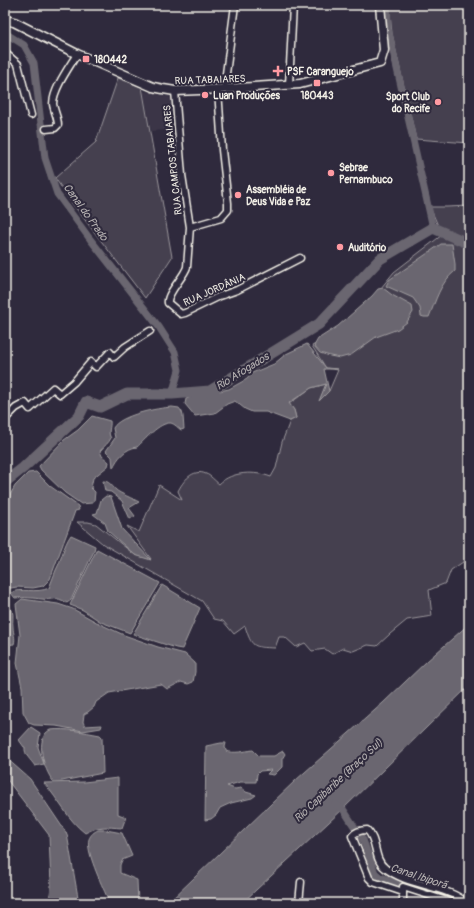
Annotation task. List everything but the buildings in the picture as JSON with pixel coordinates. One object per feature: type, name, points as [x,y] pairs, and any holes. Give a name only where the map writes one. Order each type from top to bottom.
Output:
[{"type":"main road","name":"RUA TABAIARES","points":[[5,20],[14,22],[77,54],[154,87],[175,91],[300,84],[380,63],[384,50],[380,5]]},
{"type":"street","points":[[190,227],[221,218],[228,210],[228,197],[222,150],[221,89],[235,5]]},
{"type":"street","points":[[289,85],[293,5]]},
{"type":"street","points":[[5,52],[18,64],[31,115]]},
{"type":"street","points":[[46,129],[55,128],[58,125],[53,105],[54,100],[62,79],[77,54]]},
{"type":"street","name":"RUA CAMPOS TABAIARES","points":[[175,91],[182,175],[190,227]]},
{"type":"street","name":"RUA JORDÂNIA","points":[[190,227],[187,267],[185,273],[167,300],[170,306],[181,314],[237,290],[300,258]]},
{"type":"street","points":[[5,419],[16,408],[25,402],[30,409],[34,407],[54,388],[60,394],[74,382],[91,362],[96,367],[110,352],[114,357],[125,347],[150,331]]},
{"type":"street","points":[[453,903],[373,882],[369,878],[352,836],[361,830],[367,830],[372,834],[378,861],[384,868],[404,879],[452,894],[467,903]]},
{"type":"street","points":[[299,903],[301,882]]},
{"type":"street","points":[[403,890],[403,903]]},
{"type":"shaded area","name":"Sport Club do Recife","points":[[389,5],[469,5],[469,143],[416,139],[392,33]]},
{"type":"shaded area","points":[[118,78],[142,87],[172,257],[145,298],[72,203],[55,178],[96,142]]},
{"type":"shaded area","points":[[143,91],[173,97],[176,129],[151,131]]},
{"type":"shaded area","points":[[469,206],[469,558],[451,570],[446,583],[429,590],[432,616],[407,620],[377,646],[368,645],[353,651],[343,648],[332,654],[325,649],[312,651],[305,643],[296,647],[285,637],[279,637],[275,648],[254,645],[245,626],[234,634],[223,621],[214,619],[202,601],[103,544],[77,522],[96,524],[135,555],[151,559],[127,526],[139,532],[159,485],[182,500],[178,491],[189,476],[193,474],[201,473],[208,475],[219,484],[230,477],[244,473],[271,477],[276,468],[282,442],[290,421],[296,418],[294,410],[289,404],[311,388],[326,384],[320,400],[329,391],[338,370],[326,368],[312,346],[332,335],[363,310],[394,272],[442,235],[430,207]]},
{"type":"water","points":[[441,244],[452,244],[455,271],[442,286],[429,317],[424,317],[421,316],[420,308],[413,298],[386,286],[389,280]]},
{"type":"water","points":[[383,288],[392,295],[412,306],[413,312],[407,322],[398,329],[376,337],[351,355],[340,358],[320,353],[314,346],[318,339],[338,326],[378,289]]},
{"type":"water","points":[[307,344],[326,368],[338,369],[324,369],[329,391],[319,401],[326,384],[311,388],[289,403],[294,410],[296,418],[290,421],[266,412],[252,412],[245,409],[235,401],[227,404],[215,413],[195,416],[185,404],[186,399],[191,397],[229,389],[247,379],[252,373],[274,364],[286,354]]},
{"type":"water","points":[[172,407],[179,408],[182,412],[184,429],[181,430],[171,423],[162,425],[152,432],[137,447],[129,449],[122,454],[113,468],[112,457],[106,451],[115,438],[113,428],[117,423],[123,419],[140,413]]},
{"type":"water","points":[[92,416],[110,421],[109,434],[111,438],[100,451],[102,456],[109,462],[108,466],[93,478],[91,488],[95,492],[94,501],[92,503],[81,504],[65,493],[41,470],[39,466],[64,440],[78,430]]},
{"type":"water","points":[[36,472],[50,486],[78,506],[79,510],[75,511],[50,579],[43,586],[33,588],[17,587],[5,589],[5,504],[15,486],[28,473]]},
{"type":"water","points":[[103,481],[139,502],[129,508],[135,516],[130,519],[122,501],[111,492],[105,491]]},
{"type":"water","points":[[106,496],[111,497],[122,529],[151,560],[135,555],[108,531],[105,523],[93,514],[97,513],[101,500]]},
{"type":"water","points":[[71,535],[95,546],[71,600],[67,603],[60,599],[15,598],[11,593],[14,591],[44,590],[49,588]]},
{"type":"water","points":[[97,549],[160,583],[130,633],[101,622],[83,610],[70,605]]},
{"type":"water","points":[[162,585],[200,608],[182,649],[133,634]]},
{"type":"water","points":[[22,599],[58,604],[73,609],[124,635],[158,647],[185,654],[195,663],[193,682],[188,684],[181,682],[167,689],[161,684],[109,693],[96,702],[94,707],[84,714],[83,722],[85,726],[102,725],[101,728],[83,731],[56,726],[34,725],[29,723],[23,712],[22,687],[17,663],[20,635],[16,604]]},
{"type":"water","points":[[5,605],[13,612],[14,644],[5,645]]},
{"type":"water","name":"Rio Capibaribe (Braço Sul)","points":[[469,624],[469,686],[343,809],[242,903],[168,903],[296,780]]},
{"type":"water","points":[[31,727],[40,733],[38,747],[44,764],[35,766],[27,755],[25,747],[19,740]]},
{"type":"water","points":[[50,730],[69,730],[100,735],[102,737],[103,773],[62,781],[53,781],[46,770],[42,754],[42,740],[45,734]]},
{"type":"water","points":[[226,743],[226,751],[229,752],[253,750],[259,756],[274,756],[283,751],[285,754],[282,759],[282,767],[274,775],[267,774],[271,770],[260,771],[257,774],[256,782],[240,782],[227,786],[235,789],[241,788],[246,792],[256,795],[252,798],[231,803],[220,808],[216,815],[211,819],[205,820],[206,746]]},
{"type":"water","points":[[5,757],[30,779],[67,834],[79,903],[49,903],[51,886],[49,835],[5,777]]},
{"type":"water","points":[[118,778],[118,814],[126,817],[122,828],[99,828],[85,833],[69,816],[44,783],[84,782]]},
{"type":"water","points":[[98,830],[122,833],[132,856],[122,860],[120,865],[120,873],[137,880],[138,903],[108,903],[89,851],[88,844],[91,836]]},
{"type":"waterway","points":[[387,5],[388,29],[433,228]]},
{"type":"waterway","name":"Canal do Prado","points":[[5,33],[24,45],[34,63],[45,158],[57,194],[159,327],[175,352],[179,370],[172,394]]},
{"type":"waterway","name":"Rio Afogados","points":[[5,482],[23,468],[79,416],[86,402],[100,407],[127,394],[172,394],[210,391],[319,324],[380,259],[433,228],[465,242],[469,242]]},
{"type":"waterway","name":"Canal Ibiporã","points":[[335,804],[343,809],[363,840],[375,873],[380,877],[451,898],[456,903]]},
{"type":"place","name":"180442","points":[[86,59]]},
{"type":"place","name":"PSF Caranguejo","points":[[278,71]]},
{"type":"place","name":"180443","points":[[317,83]]},
{"type":"place","name":"Luan Produções","points":[[205,95]]},
{"type":"place","name":"Sport Club do Recife","points":[[438,102]]},
{"type":"place","name":"Sebrae Pernambuco","points":[[331,173]]},
{"type":"place","name":"Assembléia de Deus Vida e Paz","points":[[238,195]]},
{"type":"place","name":"Auditório","points":[[340,247]]}]
